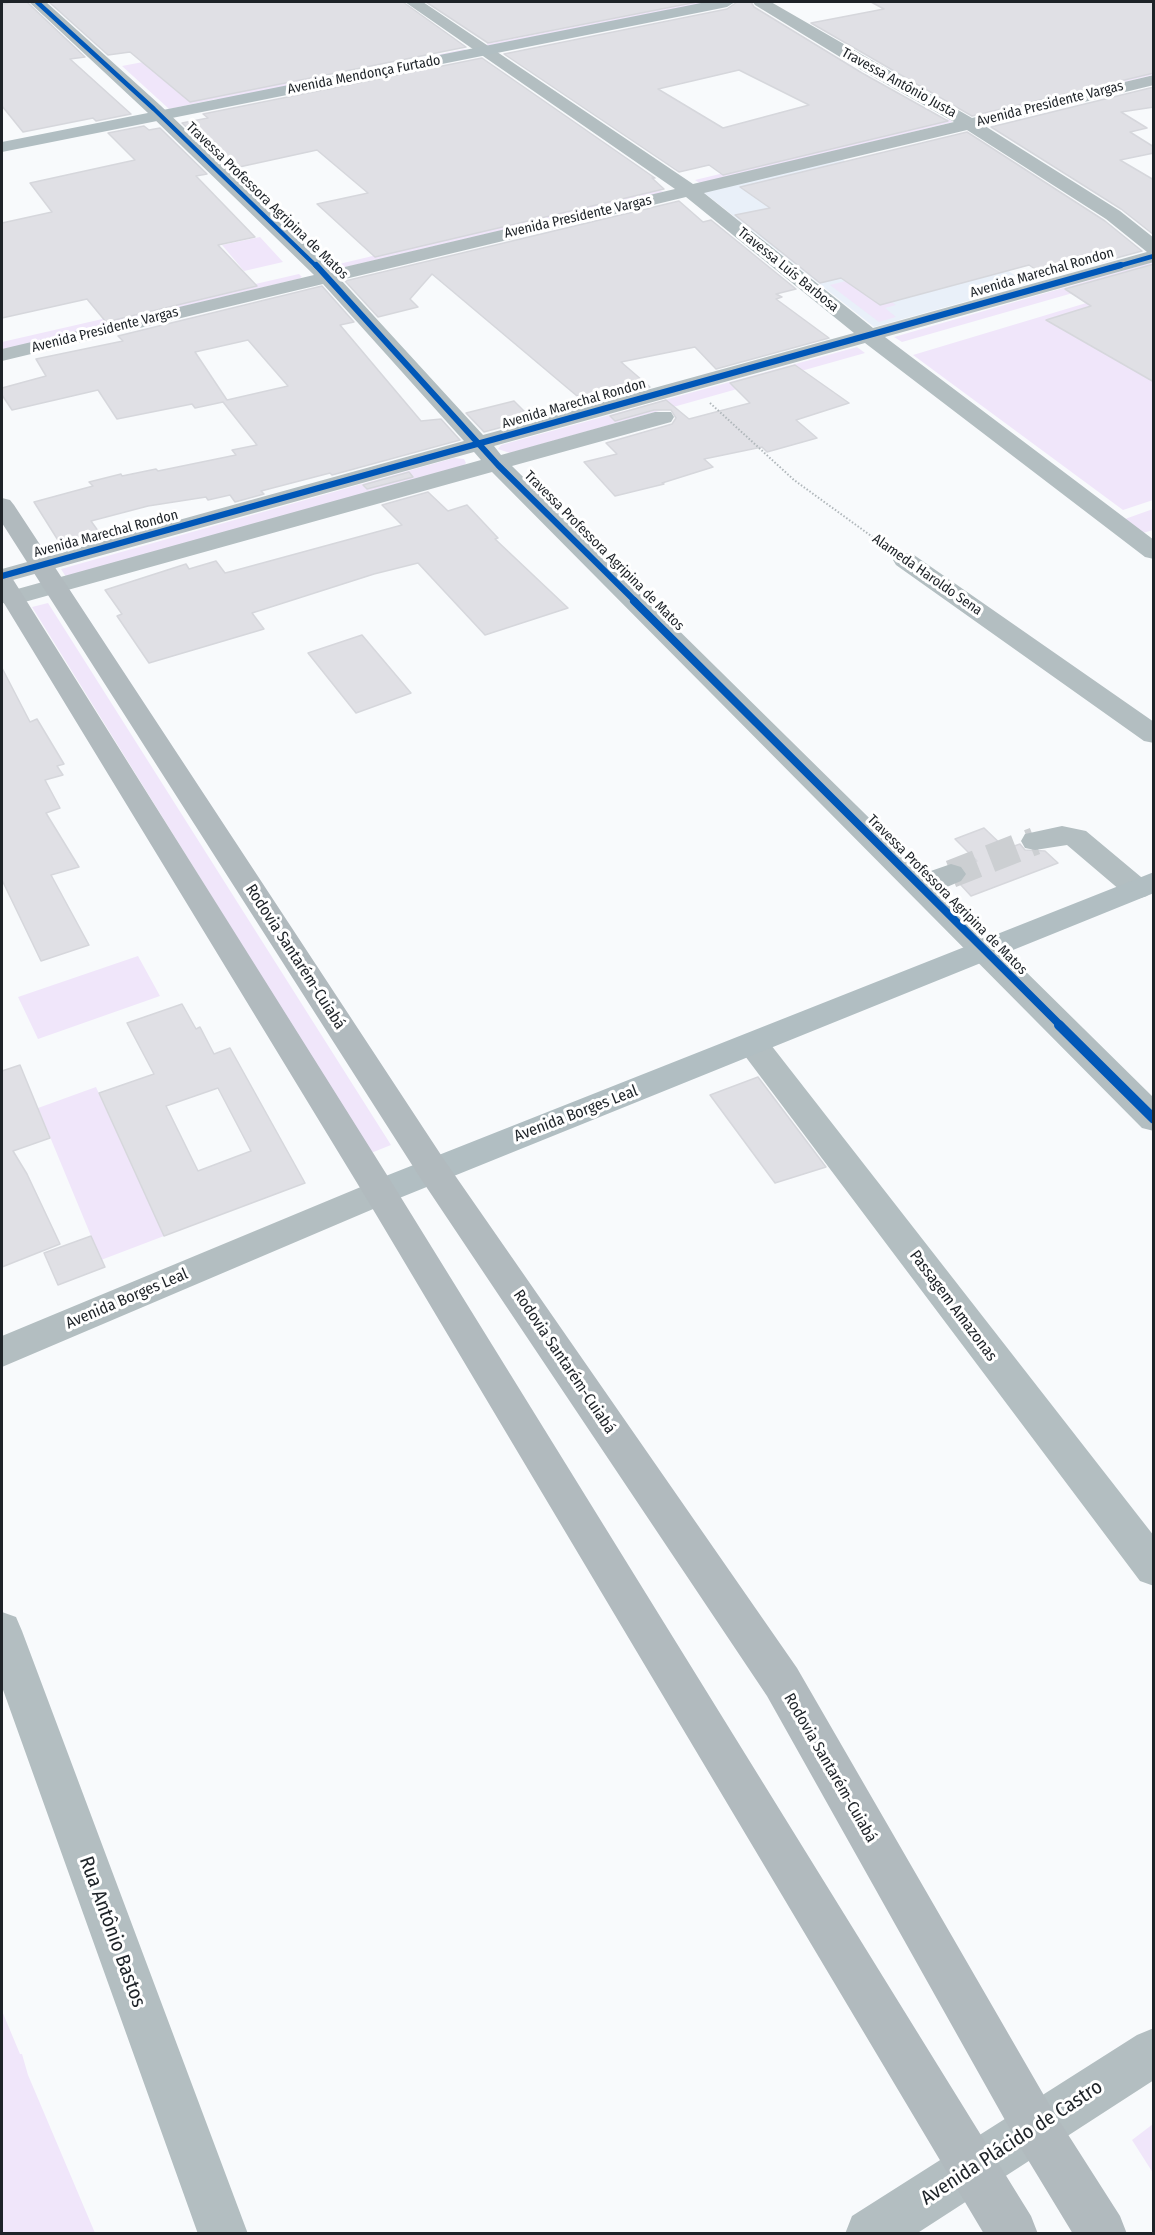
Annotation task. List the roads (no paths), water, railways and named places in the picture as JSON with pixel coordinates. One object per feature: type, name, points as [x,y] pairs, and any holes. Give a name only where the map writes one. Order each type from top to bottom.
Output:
[{"type":"highway","name":"Rodovia Santarém-Cuiabá","points":[[2,505],[433,1170],[782,1682],[1036,2128],[1102,2234]]},
{"type":"highway","points":[[4,586],[380,1192],[1013,2234]]},
{"type":"main road","name":"Avenida Mendonça Furtado","points":[[2,140],[157,112],[691,2]]},
{"type":"main road","name":"Avenida Mendonça Furtado","points":[[480,47],[727,2]]},
{"type":"main road","name":"Avenida Mendonça Furtado","points":[[2,147],[157,112]]},
{"type":"main road","name":"Avenida Borges Leal","points":[[380,1192],[1145,885]]},
{"type":"street","name":"Travessa Professora Agripina de Matos","points":[[37,2],[157,112],[321,270],[498,465],[1154,1119]]},
{"type":"street","name":"Travessa Luís Barbosa","points":[[413,2],[683,186],[890,352],[1154,552]]},
{"type":"street","name":"Travessa Antônio Justa","points":[[761,2],[869,68],[962,119],[1113,215],[1154,248]]},
{"type":"street","name":"Avenida Presidente Vargas","points":[[2,337],[321,270],[683,186],[962,119],[1154,66]]},
{"type":"street","name":"Avenida Presidente Vargas","points":[[962,119],[1154,80]]},
{"type":"street","name":"Avenida Marechal Rondon","points":[[48,577],[479,444],[1154,256]]},
{"type":"street","name":"Avenida Presidente Vargas","points":[[2,355],[321,270]]},
{"type":"street","points":[[868,358],[1154,277]]},
{"type":"street","name":"Avenida Marechal Rondon","points":[[4,586],[498,465],[710,403]]},
{"type":"street","name":"Alameda Haroldo Sena","points":[[905,560],[1154,735]]},
{"type":"street","points":[[1035,841],[1055,836],[1076,838],[1145,885]]},
{"type":"street","points":[[920,887],[951,874]]},
{"type":"street","name":"Passagem Amazonas","points":[[753,1044],[1154,1568]]},
{"type":"street","name":"Avenida Borges Leal","points":[[2,1352],[380,1192]]},
{"type":"street","name":"Rua Antônio Bastos","points":[[2,1631],[12,1697],[223,2234]]},
{"type":"street","name":"Avenida Plácido de Castro","points":[[870,2234],[1154,2052]]},
{"type":"tunnel","points":[[951,874],[1035,841]]}]
